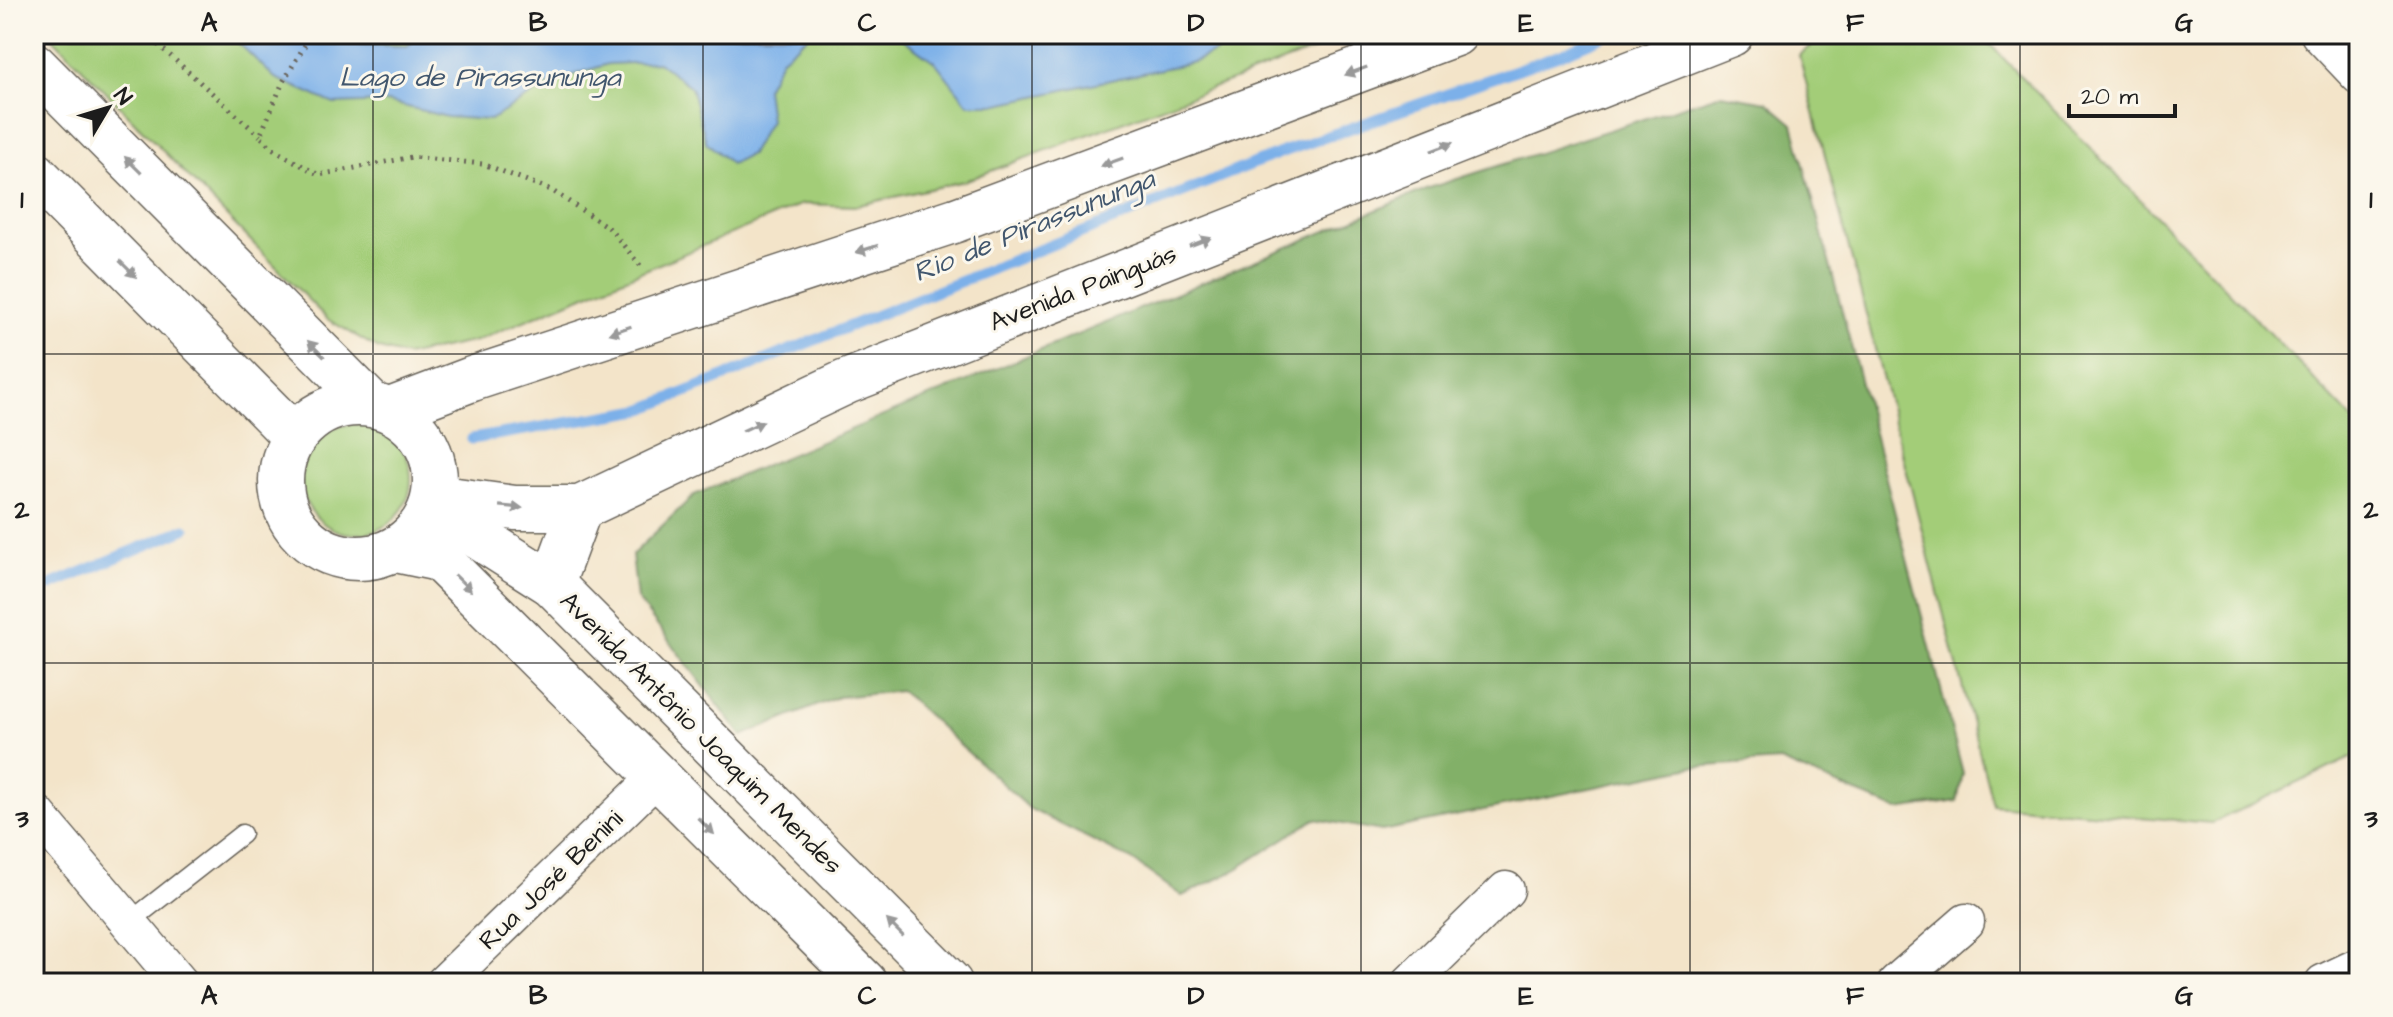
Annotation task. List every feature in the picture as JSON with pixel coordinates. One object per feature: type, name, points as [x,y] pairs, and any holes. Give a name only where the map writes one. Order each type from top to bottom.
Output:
[{"type":"main road","points":[[34,65],[380,407],[411,425],[427,446],[434,471],[432,502],[417,532],[396,550],[371,558],[345,558],[320,549],[300,533],[285,511],[280,485],[282,459],[294,436],[309,420],[328,409],[349,404],[380,407],[956,220],[1455,34]]},
{"type":"main road","name":"Avenida Painguás","points":[[432,502],[515,508],[580,508],[846,382],[1731,34]]},
{"type":"main road","points":[[34,173],[294,436]]},
{"type":"main road","name":"Avenida Antônio Joaquim Mendes","points":[[432,502],[552,584],[950,983]]},
{"type":"main road","points":[[552,584],[580,508]]},
{"type":"main road","points":[[396,550],[439,559],[865,983]]},
{"type":"street","points":[[2319,34],[2359,76]]},
{"type":"street","name":"Rua José Benini","points":[[444,983],[657,777]]},
{"type":"street","points":[[37,814],[180,983]]},
{"type":"street","points":[[1410,983],[1506,890]]},
{"type":"street","points":[[1896,983],[1966,922]]},
{"type":"street","points":[[2323,983],[2359,966]]},
{"type":"lane","points":[[127,924],[242,834]]},
{"type":"path","points":[[146,34],[276,151],[319,175],[412,157],[483,164],[551,190],[609,228],[644,270]]},
{"type":"path","points":[[260,136],[283,82],[309,38]]},
{"type":"green space","points":[[49,34],[1357,34],[964,181],[855,206],[802,204],[476,341],[406,356],[379,349],[327,319]]},
{"type":"green space","points":[[1838,34],[1980,34],[2359,426],[2359,754],[2212,823],[1993,805],[1799,55],[1823,38]]},
{"type":"green space","points":[[1721,94],[1767,102],[1793,124],[1963,773],[1957,801],[1898,810],[1780,761],[1692,767],[1382,831],[1315,819],[1232,872],[1182,896],[1132,860],[1030,809],[901,691],[838,697],[742,736],[637,599],[632,555],[694,495],[1429,188]]},
{"type":"green space","points":[[356,424],[377,429],[395,440],[406,458],[411,479],[406,500],[395,518],[377,529],[356,534],[335,529],[317,518],[306,500],[301,479],[306,458],[317,440],[335,429]]},
{"type":"water","name":"Lago de Pirassununga","points":[[229,34],[305,34],[314,43],[407,46],[422,34],[810,34],[782,58],[766,88],[770,120],[750,154],[731,164],[706,142],[691,87],[658,62],[608,64],[555,81],[490,120],[447,117],[388,102],[334,104],[275,78]]},
{"type":"water","points":[[896,34],[1252,34],[1194,62],[999,104],[968,104],[936,63]]},
{"type":"waterway","name":"Rio de Pirassununga","points":[[472,439],[641,410],[1280,153],[1561,54],[1608,34]]},
{"type":"waterway","points":[[34,592],[185,529]]}]
